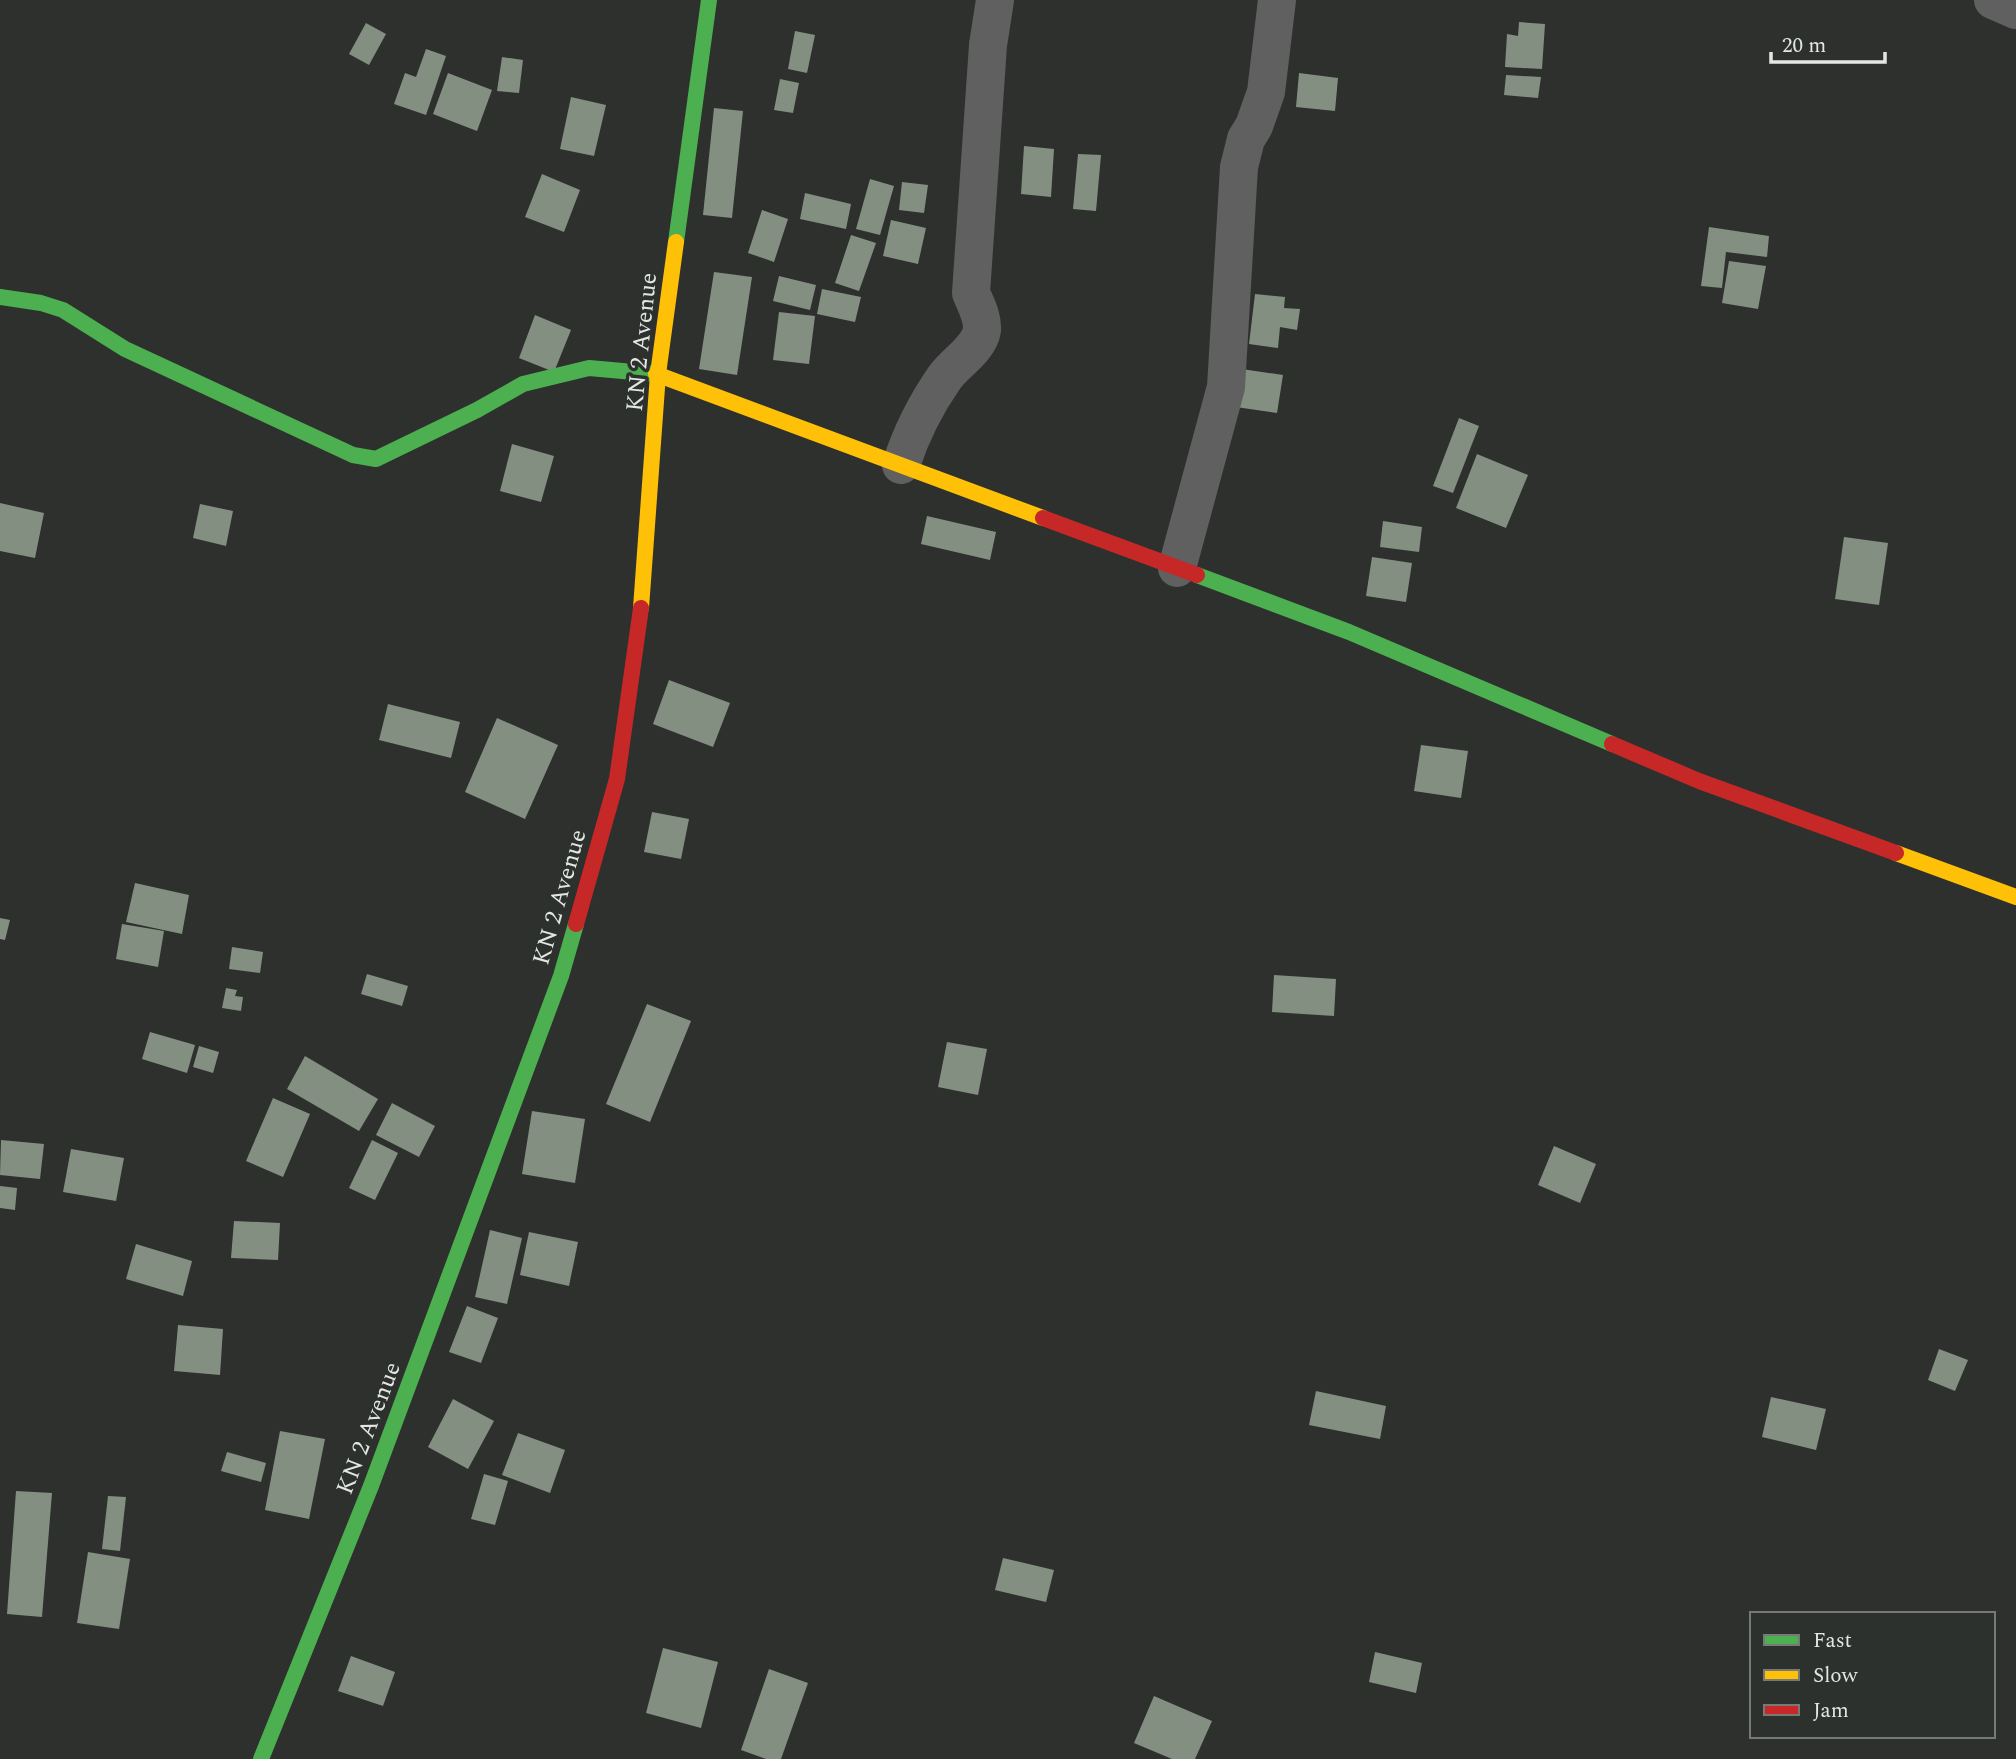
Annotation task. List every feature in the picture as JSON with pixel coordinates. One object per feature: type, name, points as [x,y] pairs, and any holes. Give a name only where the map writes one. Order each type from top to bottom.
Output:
[{"type":"street","name":"KN 2 Avenue","points":[[261,1759],[371,1486],[552,1002],[617,779],[645,586],[658,374],[709,0]]},
{"type":"street","points":[[901,465],[909,439],[934,393],[973,348],[982,332],[981,318],[971,293],[988,45],[995,0]]},
{"type":"street","points":[[1177,568],[1226,387],[1240,167],[1246,139],[1254,126],[1266,92],[1277,0]]},
{"type":"street","points":[[1993,0],[2016,10]]},
{"type":"street","points":[[0,297],[54,306],[125,349],[353,455],[376,459],[477,410],[523,384],[589,368],[658,374],[1349,632],[1699,781],[2016,897]]},
{"type":"building","points":[[1519,22],[1545,24],[1542,69],[1505,67],[1507,34],[1518,36]]},
{"type":"building","points":[[366,23],[386,34],[369,65],[349,54]]},
{"type":"building","points":[[795,31],[815,35],[807,73],[788,69]]},
{"type":"building","points":[[426,49],[446,56],[426,115],[394,104],[405,73],[416,77]]},
{"type":"building","points":[[502,57],[523,60],[519,93],[497,91]]},
{"type":"building","points":[[448,73],[492,90],[477,131],[433,114]]},
{"type":"building","points":[[1299,73],[1338,78],[1335,111],[1296,107]]},
{"type":"building","points":[[1506,75],[1541,77],[1538,98],[1504,95]]},
{"type":"building","points":[[780,79],[799,83],[793,113],[774,110]]},
{"type":"building","points":[[571,97],[606,105],[594,156],[560,149]]},
{"type":"building","points":[[714,108],[743,111],[732,218],[703,215]]},
{"type":"building","points":[[1024,146],[1054,149],[1051,197],[1021,194]]},
{"type":"building","points":[[1078,154],[1101,155],[1096,211],[1073,209]]},
{"type":"building","points":[[542,174],[580,190],[564,232],[525,217]]},
{"type":"building","points":[[870,179],[894,186],[880,235],[856,229]]},
{"type":"building","points":[[902,182],[928,185],[924,213],[899,210]]},
{"type":"building","points":[[805,193],[851,204],[846,229],[800,219]]},
{"type":"building","points":[[762,210],[788,219],[774,262],[748,253]]},
{"type":"building","points":[[891,220],[926,228],[918,264],[883,256]]},
{"type":"building","points":[[1709,227],[1769,236],[1767,257],[1726,252],[1722,288],[1701,286]]},
{"type":"building","points":[[851,235],[876,243],[859,291],[835,283]]},
{"type":"building","points":[[1729,261],[1766,266],[1758,309],[1722,303]]},
{"type":"building","points":[[714,272],[752,277],[737,375],[699,369]]},
{"type":"building","points":[[779,276],[816,285],[810,310],[773,301]]},
{"type":"building","points":[[822,289],[861,297],[855,322],[817,314]]},
{"type":"building","points":[[1255,294],[1285,297],[1284,308],[1300,309],[1297,330],[1280,327],[1278,348],[1249,344]]},
{"type":"building","points":[[779,312],[815,316],[809,364],[773,360]]},
{"type":"building","points":[[535,315],[571,330],[554,372],[519,358]]},
{"type":"building","points":[[1235,368],[1283,375],[1277,413],[1229,406]]},
{"type":"building","points":[[1459,418],[1479,426],[1453,493],[1433,486]]},
{"type":"building","points":[[512,444],[554,456],[541,502],[500,491]]},
{"type":"building","points":[[1477,454],[1528,475],[1506,528],[1456,508]]},
{"type":"building","points":[[0,503],[44,513],[35,558],[0,551]]},
{"type":"building","points":[[200,504],[233,511],[226,546],[193,538]]},
{"type":"building","points":[[927,516],[996,532],[990,560],[921,544]]},
{"type":"building","points":[[1383,521],[1422,527],[1419,552],[1380,547]]},
{"type":"building","points":[[1844,537],[1888,543],[1879,605],[1835,599]]},
{"type":"building","points":[[1372,557],[1412,563],[1406,602],[1366,596]]},
{"type":"building","points":[[669,680],[730,703],[713,747],[653,724]]},
{"type":"building","points":[[388,704],[460,722],[451,758],[379,740]]},
{"type":"building","points":[[497,718],[558,745],[525,819],[465,792]]},
{"type":"building","points":[[1421,745],[1468,751],[1461,798],[1414,791]]},
{"type":"building","points":[[652,812],[689,819],[681,859],[644,852]]},
{"type":"building","points":[[135,883],[189,895],[182,934],[126,922]]},
{"type":"building","points":[[0,918],[10,920],[5,940],[0,939]]},
{"type":"building","points":[[122,924],[164,931],[158,967],[116,959]]},
{"type":"building","points":[[232,947],[263,952],[260,973],[229,969]]},
{"type":"building","points":[[367,974],[408,986],[402,1006],[361,994]]},
{"type":"building","points":[[1274,975],[1336,979],[1334,1016],[1272,1012]]},
{"type":"building","points":[[226,988],[237,990],[235,996],[243,997],[241,1011],[222,1008]]},
{"type":"building","points":[[647,1004],[691,1021],[650,1122],[606,1104]]},
{"type":"building","points":[[150,1032],[195,1045],[187,1073],[142,1059]]},
{"type":"building","points":[[947,1042],[987,1049],[978,1095],[938,1087]]},
{"type":"building","points":[[199,1046],[219,1052],[213,1073],[193,1067]]},
{"type":"building","points":[[305,1056],[378,1099],[359,1131],[287,1089]]},
{"type":"building","points":[[273,1098],[310,1114],[283,1177],[246,1161]]},
{"type":"building","points":[[392,1103],[435,1126],[419,1157],[376,1135]]},
{"type":"building","points":[[532,1111],[585,1119],[575,1183],[522,1174]]},
{"type":"building","points":[[1,1140],[44,1144],[40,1179],[0,1175]]},
{"type":"building","points":[[372,1140],[398,1153],[375,1200],[349,1188]]},
{"type":"building","points":[[1554,1146],[1596,1164],[1580,1203],[1538,1185]]},
{"type":"building","points":[[71,1149],[124,1158],[116,1201],[63,1192]]},
{"type":"building","points":[[0,1186],[17,1188],[15,1210],[0,1208]]},
{"type":"building","points":[[234,1221],[280,1223],[278,1260],[231,1258]]},
{"type":"building","points":[[490,1230],[522,1238],[507,1304],[475,1297]]},
{"type":"building","points":[[529,1232],[578,1242],[569,1286],[520,1275]]},
{"type":"building","points":[[136,1244],[192,1261],[183,1296],[126,1279]]},
{"type":"building","points":[[467,1306],[498,1318],[481,1363],[449,1352]]},
{"type":"building","points":[[178,1325],[223,1329],[220,1375],[174,1371]]},
{"type":"building","points":[[1939,1349],[1968,1360],[1955,1391],[1928,1380]]},
{"type":"building","points":[[1316,1391],[1386,1406],[1380,1439],[1309,1425]]},
{"type":"building","points":[[1771,1397],[1826,1409],[1816,1450],[1762,1437]]},
{"type":"building","points":[[453,1399],[494,1421],[468,1469],[428,1447]]},
{"type":"building","points":[[280,1431],[325,1439],[309,1519],[265,1510]]},
{"type":"building","points":[[518,1433],[565,1450],[550,1493],[502,1475]]},
{"type":"building","points":[[227,1452],[266,1463],[261,1482],[221,1471]]},
{"type":"building","points":[[484,1474],[508,1481],[495,1525],[471,1519]]},
{"type":"building","points":[[16,1491],[52,1493],[42,1617],[7,1614]]},
{"type":"building","points":[[108,1496],[126,1497],[120,1551],[102,1549]]},
{"type":"building","points":[[88,1552],[130,1559],[119,1629],[77,1623]]},
{"type":"building","points":[[1003,1558],[1054,1570],[1046,1602],[995,1590]]},
{"type":"building","points":[[663,1648],[718,1662],[701,1728],[646,1713]]},
{"type":"building","points":[[1375,1652],[1422,1663],[1416,1693],[1369,1682]]},
{"type":"building","points":[[351,1656],[395,1672],[383,1706],[338,1691]]},
{"type":"building","points":[[769,1669],[808,1683],[781,1759],[766,1759],[741,1750]]},
{"type":"building","points":[[1154,1696],[1212,1721],[1195,1759],[1172,1759],[1134,1743]]},
{"type":"traffic: fast","points":[[676,242],[709,0]]},
{"type":"traffic: fast","points":[[0,297],[41,303],[63,310],[125,349],[353,455],[376,459],[477,410],[523,384],[589,368],[656,374]]},
{"type":"traffic: fast","points":[[1197,575],[1349,632],[1612,744]]},
{"type":"traffic: fast","points":[[261,1759],[371,1486],[561,976],[576,924]]},
{"type":"traffic: slow","points":[[641,608],[658,374],[676,242]]},
{"type":"traffic: slow","points":[[656,374],[1043,518]]},
{"type":"traffic: slow","points":[[1896,853],[2016,897]]},
{"type":"traffic: jam","points":[[1043,518],[1197,575]]},
{"type":"traffic: jam","points":[[576,924],[617,779],[641,608]]},
{"type":"traffic: jam","points":[[1612,744],[1699,781],[1896,853]]}]
